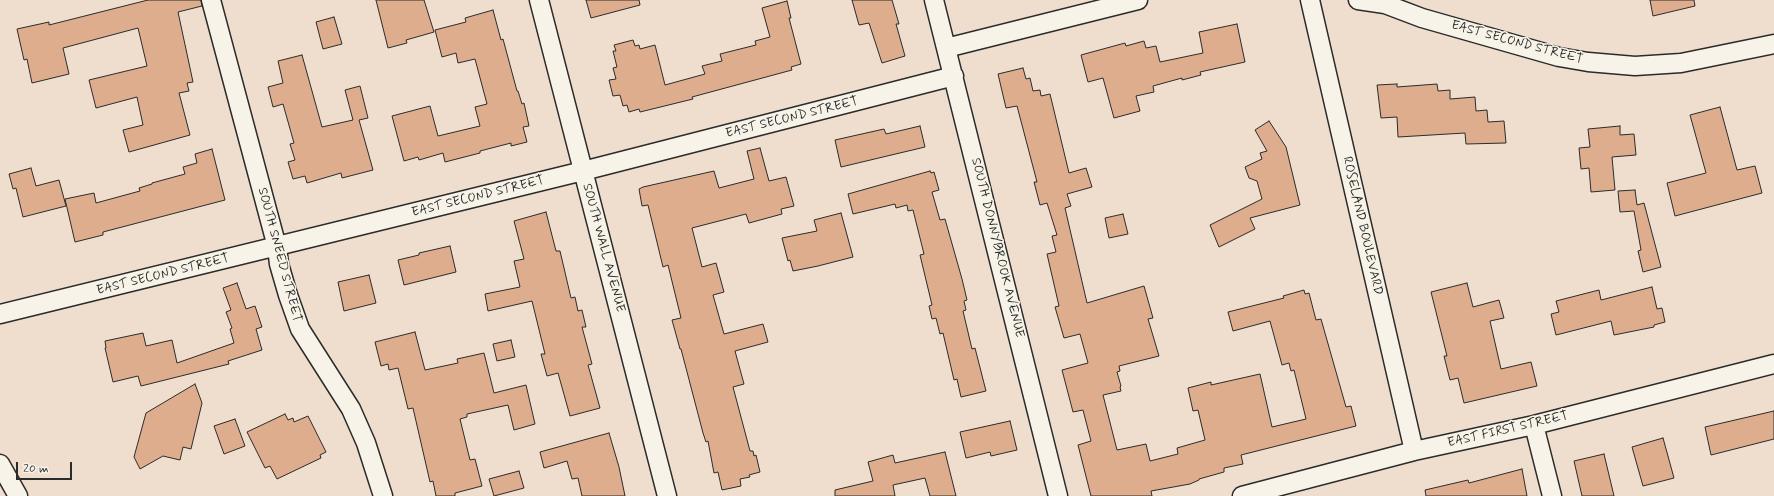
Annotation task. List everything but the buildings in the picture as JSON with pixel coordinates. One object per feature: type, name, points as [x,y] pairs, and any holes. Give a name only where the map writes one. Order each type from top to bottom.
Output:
[{"type":"street","name":"SOUTH SNEED STREET","points":[[211,0],[277,247],[279,264],[300,329],[351,409],[366,443],[383,496]]},
{"type":"street","name":"SOUTH WALL AVENUE","points":[[539,0],[667,496]]},
{"type":"street","name":"SOUTH DONNYBROOK AVENUE","points":[[934,0],[1058,496]]},
{"type":"street","points":[[946,48],[1138,0]]},
{"type":"street","name":"ROSELAND BOULEVARD","points":[[1310,0],[1414,451]]},
{"type":"street","name":"EAST SECOND STREET","points":[[1358,0],[1385,4],[1422,18],[1559,57],[1588,62],[1635,66],[1682,63],[1774,44]]},
{"type":"street","name":"EAST SECOND STREET","points":[[0,314],[583,171],[954,76]]},
{"type":"street","name":"EAST FIRST STREET","points":[[1242,496],[1414,451],[1534,425],[1774,364]]},
{"type":"street","points":[[1534,425],[1552,496]]},
{"type":"street","points":[[0,464],[18,496]]}]
